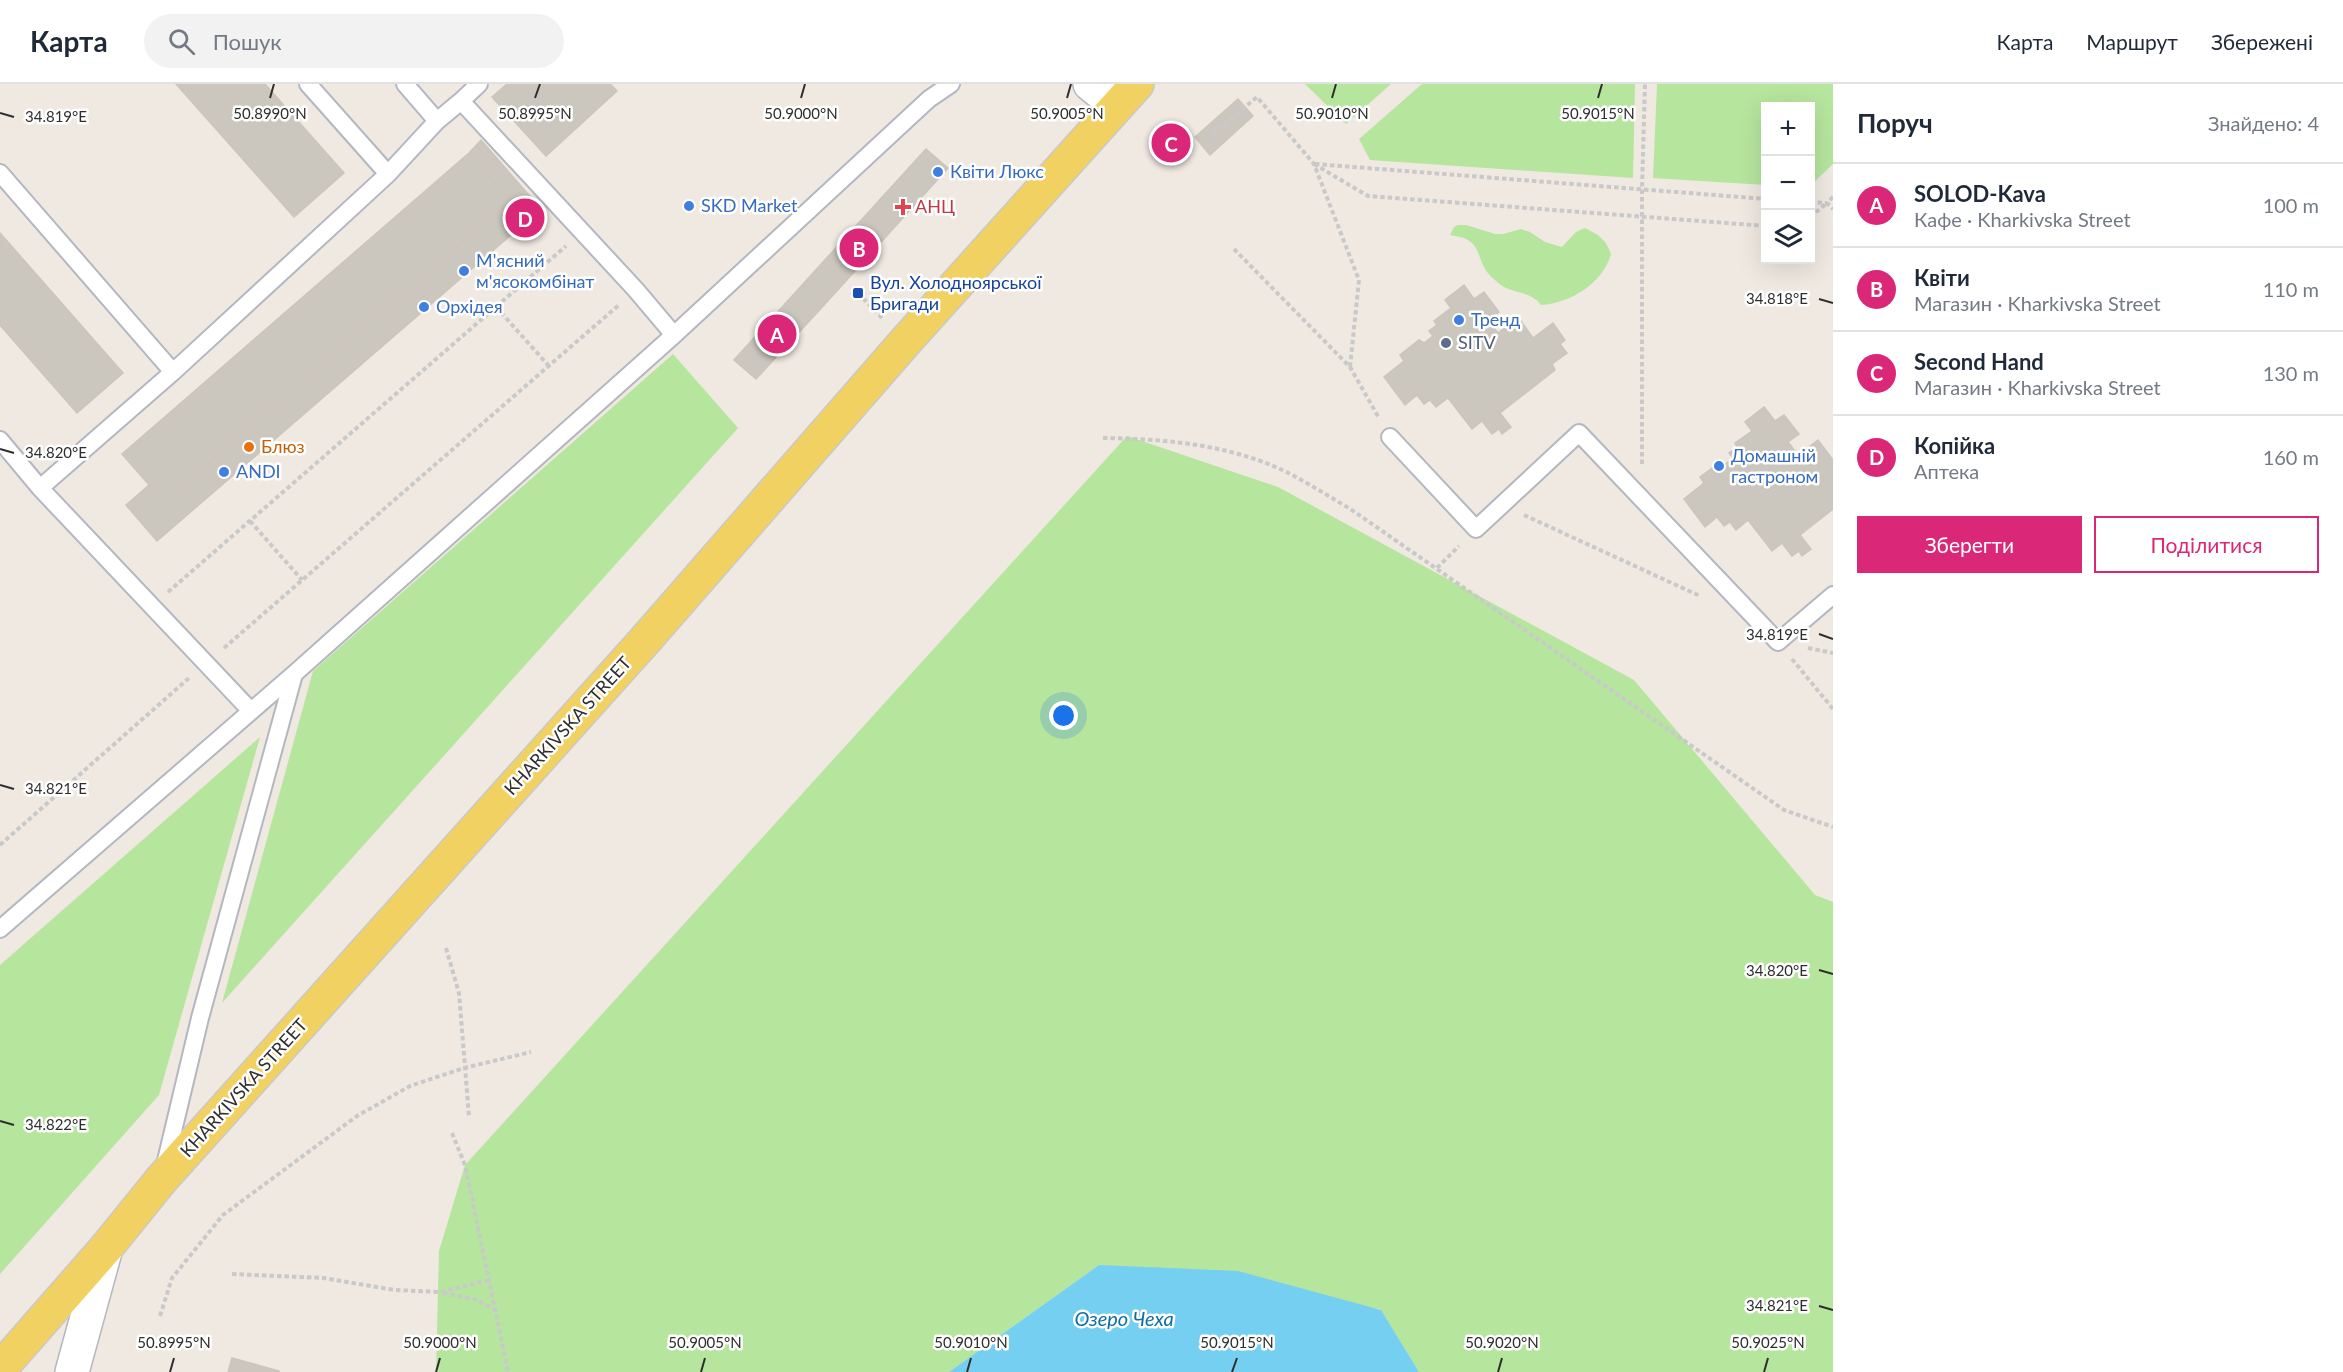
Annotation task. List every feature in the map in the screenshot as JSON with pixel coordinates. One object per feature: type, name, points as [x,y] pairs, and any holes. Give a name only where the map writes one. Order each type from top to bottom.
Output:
[{"type":"main road","name":"KHARKIVSKA STREET","points":[[0,1369],[106,1248],[161,1180],[647,638],[905,342],[1126,95]]},
{"type":"street","points":[[1090,84],[1126,95]]},
{"type":"street","points":[[72,1372],[106,1248]]},
{"type":"lane","points":[[308,84],[388,174]]},
{"type":"lane","points":[[405,84],[437,121]]},
{"type":"lane","points":[[40,488],[173,372],[388,174],[437,121],[480,84]]},
{"type":"lane","points":[[0,929],[294,674],[674,334],[929,99],[951,84]]},
{"type":"lane","points":[[461,101],[674,334]]},
{"type":"lane","points":[[0,173],[173,372]]},
{"type":"lane","points":[[1390,437],[1476,529],[1579,433],[1778,642],[1833,595]]},
{"type":"lane","points":[[0,440],[40,488],[251,711]]},
{"type":"lane","points":[[161,1180],[200,1018],[294,674]]},
{"type":"path","points":[[1642,499],[1642,189],[1645,84]]},
{"type":"path","points":[[1213,134],[1257,97],[1314,164],[1368,196],[1761,226]]},
{"type":"path","points":[[1314,164],[1761,199]]},
{"type":"path","points":[[1314,164],[1359,280],[1350,367]]},
{"type":"path","points":[[1815,213],[1833,197]]},
{"type":"path","points":[[1815,202],[1827,203],[1833,209]]},
{"type":"path","points":[[152,606],[583,232]]},
{"type":"path","points":[[1234,249],[1350,367],[1390,437]]},
{"type":"path","points":[[0,844],[636,290]]},
{"type":"path","points":[[496,307],[549,366]]},
{"type":"path","points":[[1103,438],[1146,438],[1210,446],[1280,469],[1349,508],[1784,810],[1833,827]]},
{"type":"path","points":[[1501,505],[1708,600]]},
{"type":"path","points":[[250,521],[302,580]]},
{"type":"path","points":[[1437,568],[1476,529]]},
{"type":"path","points":[[1778,642],[1833,709]]},
{"type":"path","points":[[446,948],[459,993],[469,1116]]},
{"type":"path","points":[[160,1316],[172,1278],[223,1215],[357,1116],[411,1086],[464,1068],[531,1052]]},
{"type":"path","points":[[452,1133],[465,1165],[507,1372]]},
{"type":"path","points":[[232,1274],[323,1278],[395,1290],[440,1292],[478,1300],[496,1310]]},
{"type":"path","points":[[440,1292],[489,1280]]},
{"type":"green space","points":[[1305,84],[1391,84],[1346,124]]},
{"type":"green space","points":[[1422,84],[1635,84],[1633,178],[1370,160],[1359,139]]},
{"type":"green space","points":[[1657,84],[1833,84],[1833,164],[1815,181],[1815,102],[1761,102],[1761,185],[1653,178]]},
{"type":"green space","points":[[1466,225],[1495,234],[1521,229],[1545,242],[1562,247],[1576,232],[1585,228],[1601,238],[1611,254],[1601,274],[1584,290],[1563,300],[1541,305],[1532,297],[1497,282],[1484,268],[1472,243],[1464,238],[1450,235],[1454,227]]},
{"type":"green space","points":[[673,354],[738,428],[222,1003],[313,671]]},
{"type":"green space","points":[[1127,436],[1278,487],[1634,680],[1815,895],[1833,902],[1833,1372],[1419,1372],[1380,1309],[1099,1265],[949,1372],[436,1372],[439,1251],[465,1165]]},
{"type":"green space","points":[[260,737],[159,1095],[0,1274],[0,965]]},
{"type":"water","name":"Озеро Чеха","points":[[1099,1265],[1238,1271],[1381,1310],[1419,1372],[949,1372]]},
{"type":"building","points":[[176,84],[265,84],[344,173],[294,217]]},
{"type":"building","points":[[507,84],[610,84],[617,91],[546,156],[492,97]]},
{"type":"building","points":[[1238,99],[1253,116],[1210,155],[1195,137]]},
{"type":"building","points":[[481,140],[541,209],[157,541],[126,505],[149,485],[164,502],[510,201],[469,153]]},
{"type":"building","points":[[926,149],[948,168],[845,282],[823,262]]},
{"type":"building","points":[[469,153],[510,201],[164,502],[122,454]]},
{"type":"building","points":[[0,233],[123,373],[77,413],[0,325]]},
{"type":"building","points":[[823,262],[845,282],[825,304],[803,284]]},
{"type":"building","points":[[803,284],[825,304],[756,379],[734,360]]},
{"type":"building","points":[[1464,285],[1474,299],[1484,292],[1499,312],[1488,320],[1498,333],[1518,317],[1533,338],[1553,323],[1565,340],[1560,344],[1567,353],[1552,364],[1555,370],[1500,413],[1511,427],[1502,434],[1499,429],[1492,434],[1482,421],[1472,429],[1448,398],[1436,407],[1430,400],[1424,404],[1417,395],[1405,405],[1384,377],[1404,361],[1400,355],[1419,340],[1424,343],[1433,336],[1429,331],[1437,325],[1434,321],[1451,308],[1445,300]]},
{"type":"building","points":[[1764,407],[1775,421],[1784,415],[1799,434],[1788,442],[1798,455],[1818,440],[1833,460],[1833,509],[1800,535],[1811,549],[1802,556],[1799,551],[1792,556],[1782,543],[1772,551],[1748,520],[1736,530],[1730,522],[1724,526],[1717,517],[1705,527],[1684,499],[1704,483],[1700,477],[1719,463],[1724,465],[1733,458],[1729,453],[1737,447],[1735,443],[1752,431],[1745,422]]},
{"type":"building","points":[[232,1358],[279,1371],[279,1372],[228,1372]]},
{"type":"place","name":"Second Hand","points":[[1171,143]]},
{"type":"place","name":"Квіти Люкс","points":[[938,172]]},
{"type":"place","name":"SKD Market","points":[[689,206]]},
{"type":"place","name":"АНЦ","points":[[903,207]]},
{"type":"place","name":"Копійка","points":[[525,218]]},
{"type":"place","name":"Квіти","points":[[859,248]]},
{"type":"place","name":"М'ясний м'ясокомбінат","points":[[464,271]]},
{"type":"place","name":"Вул. Холодноярської Бригади","points":[[858,293]]},
{"type":"place","name":"Орхідея","points":[[424,307]]},
{"type":"place","name":"Тренд","points":[[1459,320]]},
{"type":"place","name":"SOLOD-Kava","points":[[777,334]]},
{"type":"place","name":"SITV","points":[[1446,343]]},
{"type":"place","name":"Блюз","points":[[249,447]]},
{"type":"place","name":"Домашній гастроном","points":[[1719,466]]},
{"type":"place","name":"ANDI","points":[[224,472]]}]
